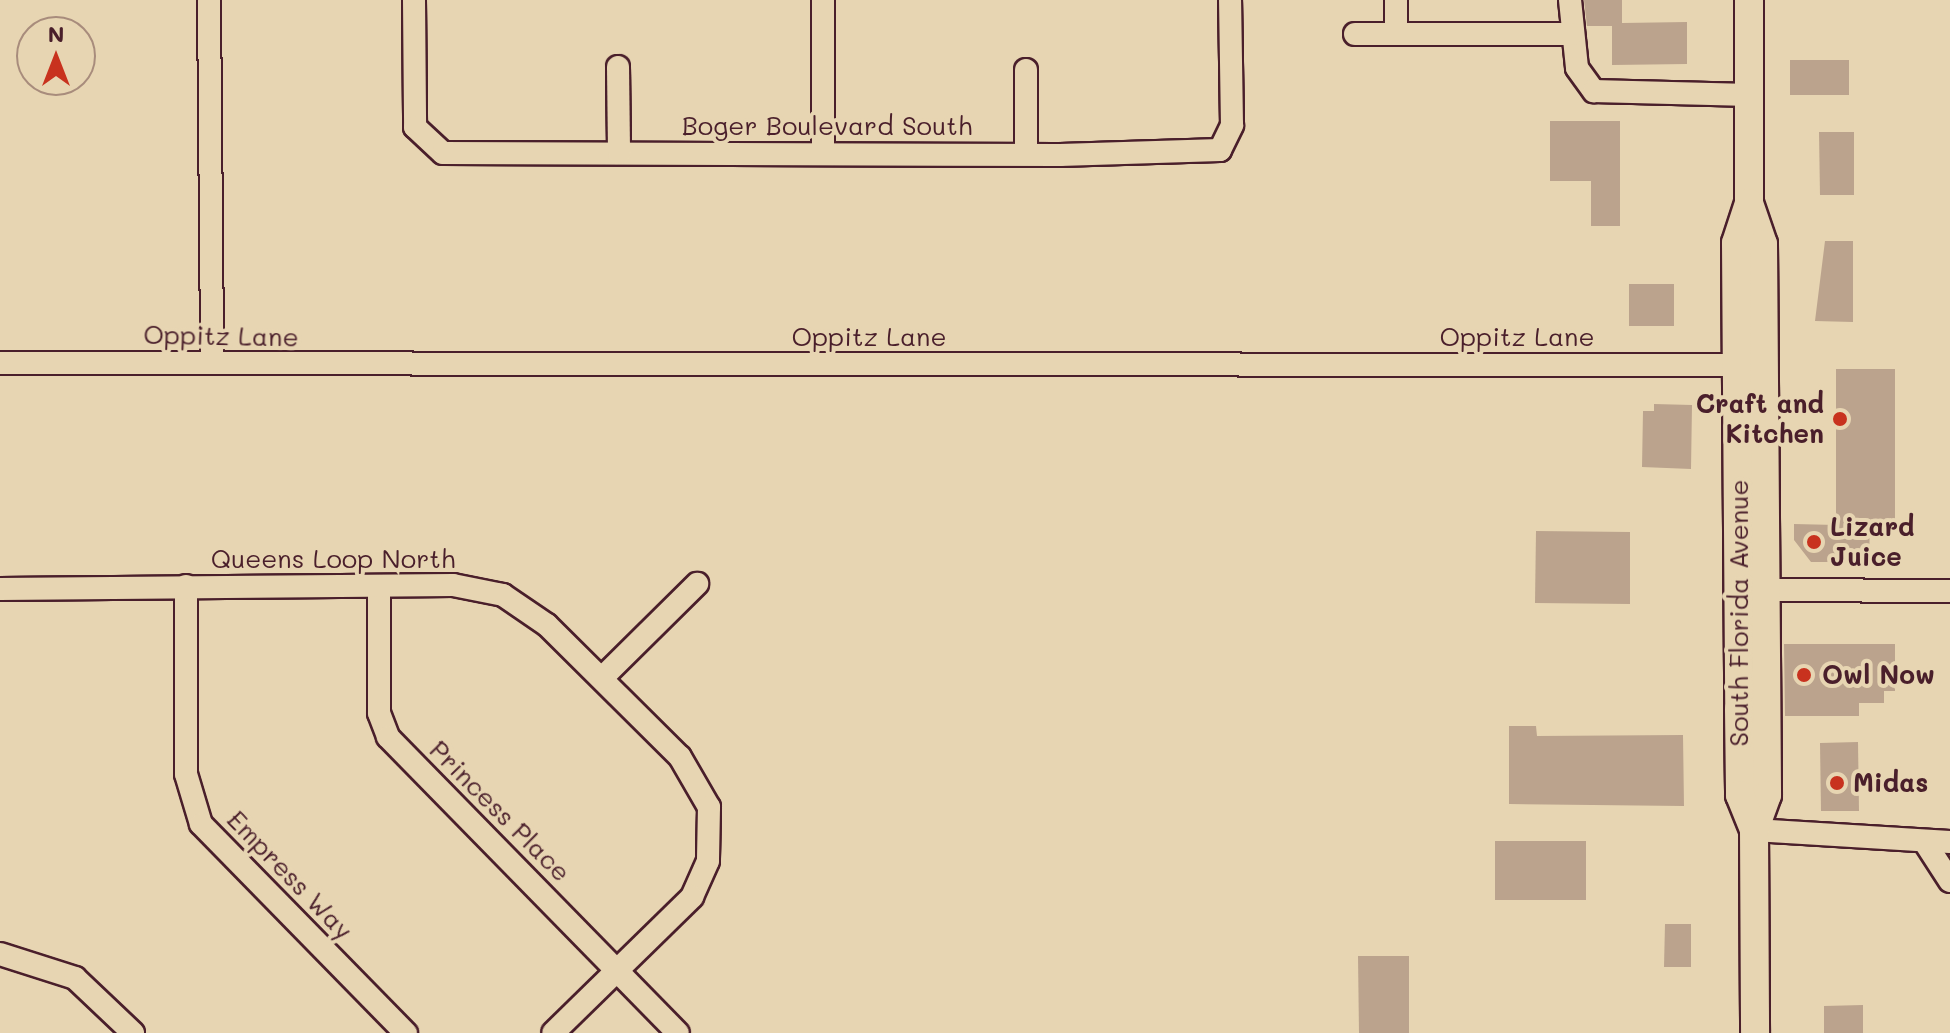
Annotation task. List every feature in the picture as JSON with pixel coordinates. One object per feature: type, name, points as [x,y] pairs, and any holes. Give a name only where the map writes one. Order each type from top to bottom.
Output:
[{"type":"main road","name":"South Florida Avenue","points":[[1749,0],[1749,203],[1736,243],[1740,795],[1754,830]]},
{"type":"main road","name":"South Florida Avenue","points":[[1749,203],[1763,244],[1765,444],[1767,795],[1754,830],[1755,1033]]},
{"type":"main road","points":[[1738,365],[1750,376],[1765,444]]},
{"type":"street","points":[[209,0],[212,363]]},
{"type":"street","name":"Boger Boulevard South","points":[[414,0],[414,119],[424,143],[443,153],[823,154],[1209,154],[1227,142],[1230,0]]},
{"type":"street","points":[[823,0],[823,154]]},
{"type":"street","points":[[1396,0],[1396,34]]},
{"type":"street","points":[[1570,0],[1572,34],[1581,78],[1604,95],[1749,95]]},
{"type":"street","points":[[1355,34],[1572,34]]},
{"type":"street","points":[[618,67],[619,153]]},
{"type":"street","points":[[1026,70],[1026,154]]},
{"type":"street","name":"Oppitz Lane","points":[[0,363],[1738,365]]},
{"type":"street","points":[[602,678],[697,584]]},
{"type":"street","name":"Queens Loop North","points":[[0,589],[453,585],[503,595],[602,678],[698,779],[709,807],[705,878],[553,1033]]},
{"type":"street","name":"Empress Way","points":[[186,586],[186,774],[201,824],[406,1033]]},
{"type":"street","name":"Princess Place","points":[[379,586],[379,713],[388,737],[678,1033]]},
{"type":"street","points":[[1766,590],[1950,591]]},
{"type":"street","points":[[1754,830],[1926,844],[1950,842]]},
{"type":"street","points":[[1926,844],[1950,881]]},
{"type":"street","points":[[0,954],[75,978],[133,1033]]},
{"type":"building","points":[[1584,0],[1622,0],[1622,23],[1687,22],[1687,64],[1612,65],[1612,26],[1587,26]]},
{"type":"building","points":[[1790,60],[1849,60],[1849,95],[1790,95]]},
{"type":"building","points":[[1550,121],[1620,121],[1620,226],[1591,226],[1591,181],[1550,181]]},
{"type":"building","points":[[1819,132],[1854,132],[1854,195],[1820,195]]},
{"type":"building","points":[[1825,241],[1853,241],[1853,322],[1815,321]]},
{"type":"building","points":[[1629,284],[1674,284],[1674,326],[1629,326]]},
{"type":"building","points":[[1836,369],[1895,369],[1895,520],[1870,520],[1869,562],[1811,562],[1794,540],[1794,524],[1836,525]]},
{"type":"building","points":[[1654,404],[1692,405],[1691,469],[1642,467],[1643,411],[1654,411]]},
{"type":"building","points":[[1536,531],[1630,532],[1630,604],[1535,603]]},
{"type":"building","points":[[1784,644],[1895,644],[1895,691],[1884,691],[1884,703],[1859,703],[1859,716],[1785,716]]},
{"type":"building","points":[[1509,726],[1536,726],[1537,736],[1683,735],[1684,806],[1509,804]]},
{"type":"building","points":[[1858,742],[1859,811],[1821,811],[1820,743]]},
{"type":"building","points":[[1495,841],[1586,841],[1586,900],[1495,900]]},
{"type":"building","points":[[1665,924],[1691,924],[1691,967],[1664,967]]},
{"type":"building","points":[[1358,956],[1409,956],[1409,1033],[1359,1033]]},
{"type":"building","points":[[1863,1005],[1863,1033],[1824,1033],[1824,1006]]},
{"type":"place","name":"Craft and Kitchen","points":[[1840,419]]},
{"type":"place","name":"Lizard Juice","points":[[1814,542]]},
{"type":"place","name":"Owl Now","points":[[1804,675]]},
{"type":"place","name":"Midas","points":[[1837,783]]}]
